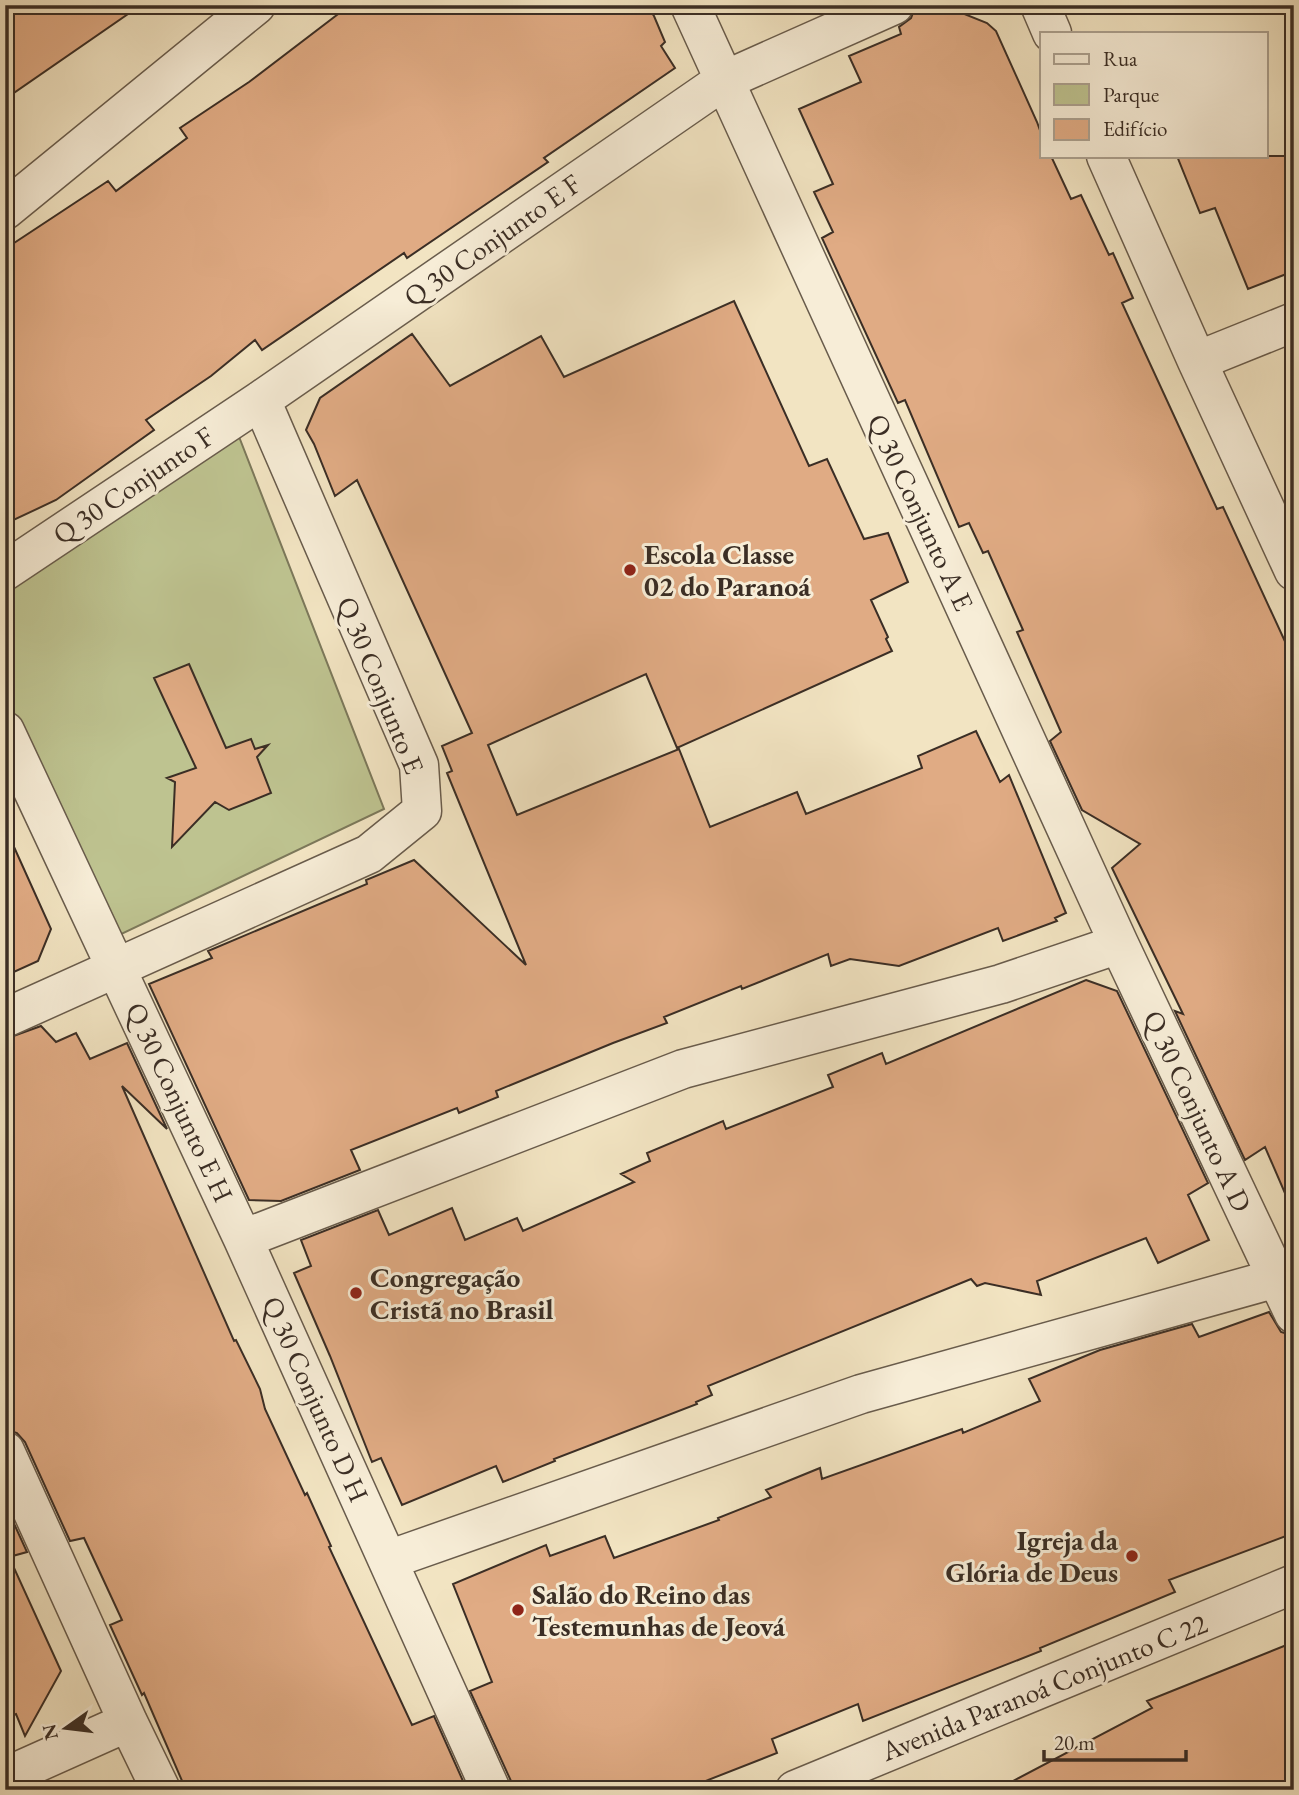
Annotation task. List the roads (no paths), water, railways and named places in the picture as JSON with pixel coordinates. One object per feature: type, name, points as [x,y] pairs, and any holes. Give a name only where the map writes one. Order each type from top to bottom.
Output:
[{"type":"street","points":[[5,210],[256,5]]},
{"type":"street","name":"Q 30 Conjunto A E","points":[[690,5],[1119,944]]},
{"type":"street","name":"Q 30 Conjunto E F","points":[[261,400],[723,80],[894,5]]},
{"type":"street","points":[[1040,5],[1052,32]]},
{"type":"street","points":[[1107,158],[1294,571]]},
{"type":"street","points":[[1197,361],[1294,322]]},
{"type":"street","name":"Q 30 Conjunto F","points":[[5,570],[261,400]]},
{"type":"street","name":"Q 30 Conjunto E","points":[[117,966],[369,854],[422,811],[419,765],[261,400]]},
{"type":"street","name":"Q 30 Conjunto E H","points":[[5,731],[243,1239]]},
{"type":"street","points":[[243,1239],[683,1069],[1001,984],[1119,944]]},
{"type":"street","name":"Q 30 Conjunto A D","points":[[1119,944],[1294,1314]]},
{"type":"street","points":[[5,1018],[117,966]]},
{"type":"street","name":"Q 30 Conjunto D H","points":[[243,1239],[491,1790]]},
{"type":"street","points":[[388,1560],[861,1394],[1277,1278]]},
{"type":"street","points":[[5,1451],[161,1790]]},
{"type":"street","name":"Avenida Paranoá Conjunto C 22","points":[[795,1790],[1294,1584]]},
{"type":"street","points":[[5,1777],[128,1723]]},
{"type":"place","name":"Escola Classe 02 do Paranoá","points":[[630,570]]},
{"type":"place","name":"Congregação Cristã no Brasil","points":[[356,1293]]},
{"type":"place","name":"Igreja da Glória de Deus","points":[[1132,1556]]},
{"type":"place","name":"Salão do Reino das Testemunhas de Jeová","points":[[518,1610]]}]
